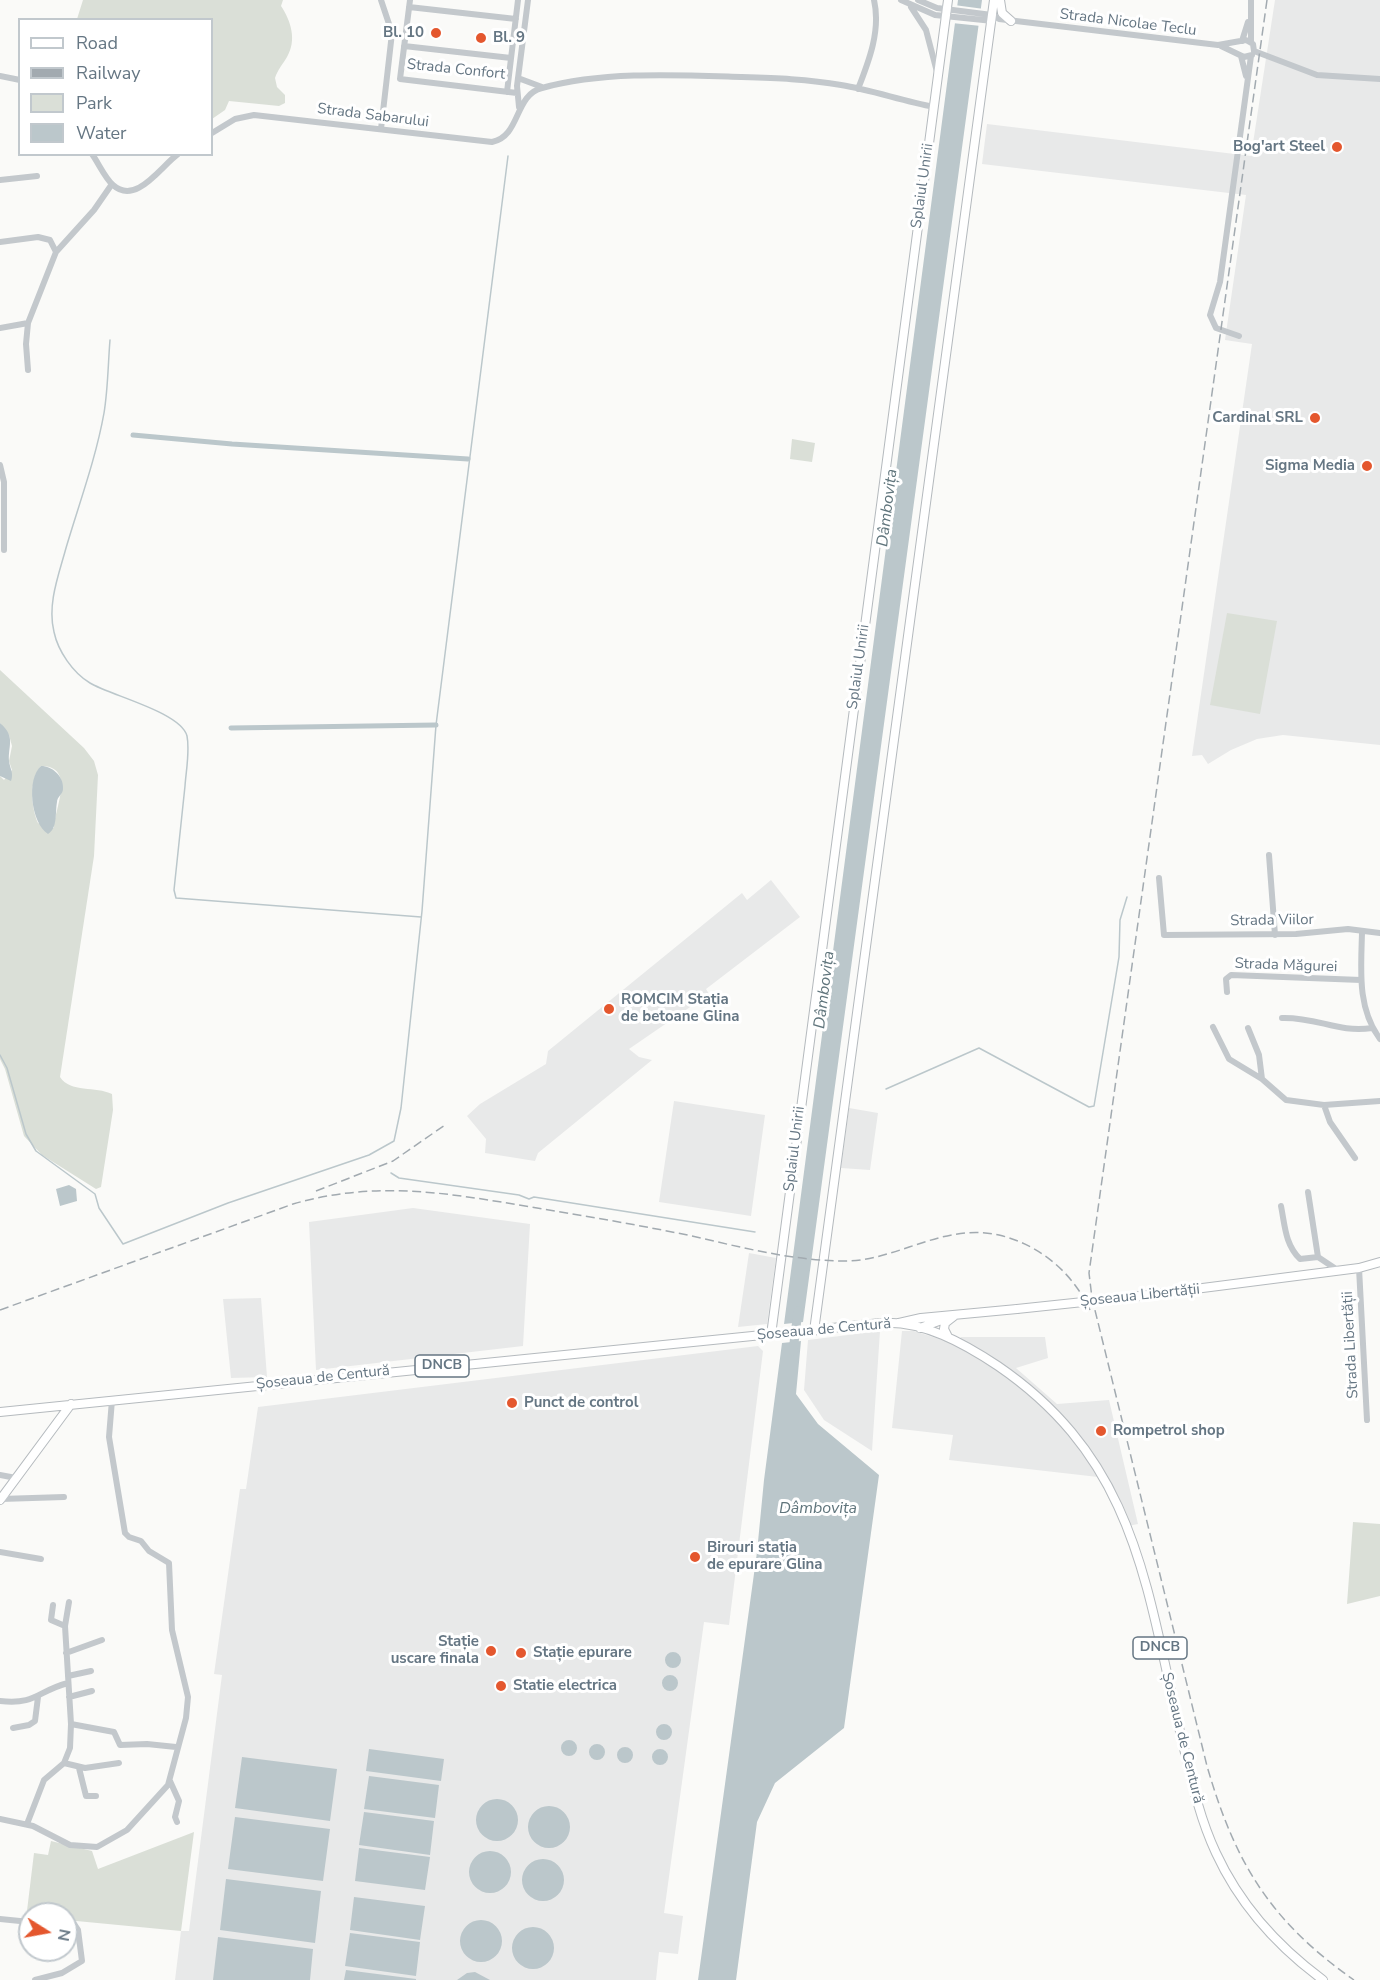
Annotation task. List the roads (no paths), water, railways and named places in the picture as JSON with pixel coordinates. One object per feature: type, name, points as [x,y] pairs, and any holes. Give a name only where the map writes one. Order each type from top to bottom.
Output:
[{"type":"main road","name":"Splaiul Unirii","points":[[771,1335],[948,0]]},
{"type":"main road","points":[[814,1331],[994,0]]},
{"type":"main road","points":[[1000,0],[1002,13],[1011,21]]},
{"type":"main road","name":"Șoseaua Libertății","points":[[898,1324],[921,1318],[1140,1296],[1339,1271],[1380,1262]]},
{"type":"main road","points":[[818,1305],[822,1323],[837,1329]]},
{"type":"main road","points":[[920,1328],[958,1315]]},
{"type":"main road","points":[[948,1318],[944,1329],[949,1338]]},
{"type":"main road","name":"Șoseaua de Centură","points":[[0,1412],[881,1323],[920,1328],[949,1338],[998,1366],[1044,1402],[1081,1442],[1107,1480],[1132,1538],[1195,1795],[1215,1852],[1244,1901],[1267,1930],[1323,1980]]},
{"type":"main road","points":[[0,1499],[71,1404]]},
{"type":"street","points":[[381,0],[392,33],[381,129]]},
{"type":"street","name":"Strada Confort","points":[[516,19],[409,3],[400,79],[507,92],[516,19],[518,0]]},
{"type":"street","points":[[519,111],[517,89],[528,0]]},
{"type":"street","points":[[858,88],[874,38],[877,0]]},
{"type":"street","points":[[902,0],[931,14],[948,13]]},
{"type":"street","points":[[918,0],[948,13]]},
{"type":"street","points":[[1239,336],[1216,328],[1210,315],[1220,282],[1252,54],[1249,18],[1251,0]]},
{"type":"street","points":[[909,4],[919,17],[929,39],[938,80]]},
{"type":"street","name":"Strada Nicolae Teclu","points":[[948,13],[1218,45],[1251,42]]},
{"type":"street","points":[[1247,82],[1240,54],[1241,42],[1249,18]]},
{"type":"street","name":"Strada Nicolae Teclu","points":[[1218,45],[1240,54],[1252,54],[1317,75],[1380,79]]},
{"type":"street","name":"Strada Confort","points":[[404,46],[511,58]]},
{"type":"street","points":[[0,75],[18,80]]},
{"type":"street","points":[[507,92],[517,89],[530,93],[543,88],[602,80],[695,76],[802,80],[858,88],[934,107]]},
{"type":"street","points":[[518,78],[543,88]]},
{"type":"street","name":"Strada Sabarului","points":[[213,132],[235,119],[254,115],[492,142],[506,135],[530,93]]},
{"type":"street","points":[[93,156],[112,184],[121,189],[137,190],[176,156]]},
{"type":"street","points":[[0,180],[37,176]]},
{"type":"street","points":[[28,370],[26,344],[28,323],[56,252],[102,201],[112,184]]},
{"type":"street","points":[[0,242],[47,238],[53,242],[56,252]]},
{"type":"street","points":[[0,328],[28,323]]},
{"type":"street","points":[[0,465],[4,482],[4,550]]},
{"type":"street","points":[[1269,855],[1275,934]]},
{"type":"street","name":"Strada Viilor","points":[[1159,878],[1164,935],[1275,934],[1348,929],[1362,933],[1380,933]]},
{"type":"street","points":[[1362,933],[1361,980],[1372,1028],[1380,1039]]},
{"type":"street","name":"Strada Măgurei","points":[[1227,992],[1226,979],[1231,975],[1361,980]]},
{"type":"street","points":[[1282,1018],[1314,1020],[1349,1030],[1372,1028]]},
{"type":"street","points":[[1213,1027],[1229,1059],[1262,1079],[1286,1100],[1324,1105],[1380,1101]]},
{"type":"street","points":[[1248,1028],[1257,1048],[1262,1079]]},
{"type":"street","points":[[1324,1105],[1330,1122],[1355,1158]]},
{"type":"street","points":[[1308,1192],[1318,1257]]},
{"type":"street","points":[[1281,1206],[1288,1245],[1300,1259],[1318,1257],[1339,1271]]},
{"type":"street","name":"Strada Libertății","points":[[1359,1268],[1368,1420]]},
{"type":"street","points":[[0,1819],[27,1824],[70,1845],[98,1847],[117,1838],[135,1823],[170,1781],[176,1747],[186,1718],[188,1697],[172,1630],[169,1563],[149,1551],[141,1541],[126,1534],[109,1437],[112,1400]]},
{"type":"street","points":[[0,1475],[16,1478]]},
{"type":"street","points":[[0,1499],[64,1497]]},
{"type":"street","points":[[0,1552],[41,1559]]},
{"type":"street","points":[[27,1824],[44,1780],[64,1763],[70,1748],[71,1724],[64,1626],[69,1602]]},
{"type":"street","points":[[53,1605],[51,1620],[64,1626]]},
{"type":"street","points":[[66,1653],[102,1640]]},
{"type":"street","points":[[0,1701],[25,1702],[38,1697],[48,1688],[91,1671]]},
{"type":"street","points":[[69,1697],[92,1690]]},
{"type":"street","points":[[13,1728],[29,1725],[35,1721],[38,1697]]},
{"type":"street","points":[[71,1724],[114,1732],[120,1745],[147,1744],[176,1747]]},
{"type":"street","points":[[64,1763],[79,1768],[119,1764]]},
{"type":"street","points":[[79,1768],[86,1796],[96,1796]]},
{"type":"street","points":[[170,1781],[179,1801],[177,1822]]},
{"type":"street","points":[[0,1919],[18,1921]]},
{"type":"street","points":[[35,1980],[62,1973],[82,1961],[83,1952],[78,1929]]},
{"type":"water","points":[[958,0],[982,0],[803,1322],[784,1324]]},
{"type":"water","points":[[0,723],[10,737],[11,781],[0,776]]},
{"type":"water","points":[[41,766],[57,773],[63,784],[63,791],[57,800],[55,824],[48,834],[38,821],[32,801],[33,781]]},
{"type":"water","points":[[69,1185],[76,1189],[77,1201],[60,1206],[56,1189]]},
{"type":"water","name":"Dâmbovița","points":[[801,1341],[796,1394],[818,1424],[879,1475],[844,1728],[775,1783],[757,1822],[736,1980],[698,1980],[757,1552],[782,1343]]},
{"type":"water","points":[[673,1652],[679,1654],[681,1660],[679,1666],[673,1668],[667,1666],[665,1660],[667,1654]]},
{"type":"water","points":[[670,1675],[676,1677],[678,1683],[676,1689],[670,1691],[664,1689],[662,1683],[664,1677]]},
{"type":"water","points":[[664,1724],[670,1726],[672,1732],[670,1738],[664,1740],[658,1738],[656,1732],[658,1726]]},
{"type":"water","points":[[569,1740],[575,1742],[577,1748],[575,1754],[569,1756],[563,1754],[561,1748],[563,1742]]},
{"type":"water","points":[[597,1744],[603,1746],[605,1752],[603,1758],[597,1760],[591,1758],[589,1752],[591,1746]]},
{"type":"water","points":[[625,1747],[631,1749],[633,1755],[631,1761],[625,1763],[619,1761],[617,1755],[619,1749]]},
{"type":"water","points":[[369,1749],[444,1759],[441,1781],[366,1771]]},
{"type":"water","points":[[660,1749],[666,1751],[668,1757],[666,1763],[660,1765],[654,1763],[652,1757],[654,1751]]},
{"type":"water","points":[[242,1757],[337,1769],[330,1821],[235,1808]]},
{"type":"water","points":[[369,1776],[439,1785],[435,1818],[364,1809]]},
{"type":"water","points":[[497,1799],[505,1800],[512,1805],[517,1812],[517,1828],[512,1835],[505,1840],[497,1841],[489,1840],[482,1835],[477,1828],[476,1820],[477,1812],[482,1805],[489,1800]]},
{"type":"water","points":[[549,1806],[557,1807],[564,1812],[569,1819],[569,1835],[564,1842],[557,1847],[549,1848],[541,1847],[534,1842],[529,1835],[528,1827],[529,1819],[534,1812],[541,1807]]},
{"type":"water","points":[[364,1812],[434,1821],[430,1855],[359,1845]]},
{"type":"water","points":[[235,1817],[330,1829],[323,1881],[228,1869]]},
{"type":"water","points":[[359,1848],[430,1857],[425,1890],[355,1881]]},
{"type":"water","points":[[490,1851],[498,1852],[505,1857],[510,1864],[510,1880],[505,1887],[498,1892],[490,1893],[482,1892],[475,1887],[470,1880],[469,1872],[470,1864],[475,1857],[482,1852]]},
{"type":"water","points":[[543,1859],[551,1860],[558,1865],[563,1872],[563,1888],[558,1895],[551,1900],[543,1901],[535,1900],[528,1895],[523,1888],[522,1880],[523,1872],[528,1865],[535,1860]]},
{"type":"water","points":[[226,1879],[321,1891],[315,1943],[220,1930]]},
{"type":"water","points":[[354,1897],[425,1906],[420,1940],[350,1930]]},
{"type":"water","points":[[481,1920],[489,1921],[496,1926],[501,1933],[501,1949],[496,1956],[489,1961],[481,1962],[473,1961],[466,1956],[461,1949],[460,1941],[461,1933],[466,1926],[473,1921]]},
{"type":"water","points":[[533,1927],[541,1928],[548,1933],[553,1940],[553,1956],[548,1963],[541,1968],[533,1969],[525,1968],[518,1963],[513,1956],[512,1948],[513,1940],[518,1933],[525,1928]]},
{"type":"water","points":[[350,1933],[420,1942],[416,1976],[345,1966]]},
{"type":"water","points":[[218,1937],[313,1949],[310,1980],[213,1980]]},
{"type":"water","points":[[346,1970],[416,1979],[416,1980],[344,1980]]},
{"type":"water","points":[[475,1972],[490,1980],[457,1980],[467,1973]]},
{"type":"waterway","points":[[0,1055],[7,1068],[26,1134],[36,1151],[95,1194],[99,1208],[123,1244],[228,1203],[369,1155],[394,1141],[401,1108],[422,911],[436,725],[508,156]]},
{"type":"waterway","points":[[110,340],[101,430],[57,579],[52,621],[56,639],[63,654],[84,679],[99,688],[172,719],[182,727],[187,736],[188,761],[174,890],[176,898],[421,917]]},
{"type":"waterway","points":[[133,435],[232,444],[468,459]]},
{"type":"waterway","points":[[231,728],[436,725]]},
{"type":"waterway","points":[[886,1089],[979,1048],[1089,1107],[1094,1106],[1119,957],[1120,920],[1127,897]]},
{"type":"waterway","points":[[391,1173],[399,1178],[755,1232]]},
{"type":"waterway","name":"Dâmbovița","points":[[793,1351],[798,1311]]},
{"type":"railway","points":[[1267,0],[1089,1273],[1092,1298],[1207,1766],[1218,1801],[1244,1861],[1278,1912],[1325,1958],[1354,1980]]},
{"type":"railway","points":[[316,1191],[393,1161],[445,1125]]},
{"type":"railway","points":[[0,1310],[293,1204],[354,1192],[383,1191],[412,1191],[500,1202],[652,1228],[765,1252],[821,1260],[860,1260],[958,1234],[978,1232],[999,1235],[1028,1246],[1053,1262],[1074,1284],[1090,1310]]},
{"type":"place","name":"Bl. 10","points":[[436,33]]},
{"type":"place","name":"Bl. 9","points":[[481,38]]},
{"type":"place","name":"Bog'art Steel","points":[[1337,147]]},
{"type":"place","name":"Cardinal SRL","points":[[1315,418]]},
{"type":"place","name":"Sigma Media","points":[[1367,466]]},
{"type":"place","name":"ROMCIM Stația de betoane Glina","points":[[609,1009]]},
{"type":"place","name":"Punct de control","points":[[512,1403]]},
{"type":"place","name":"Rompetrol shop","points":[[1101,1431]]},
{"type":"place","name":"Birouri stația de epurare Glina","points":[[695,1557]]},
{"type":"place","name":"Stație uscare finala","points":[[491,1651]]},
{"type":"place","name":"Stație epurare","points":[[521,1653]]},
{"type":"place","name":"Statie electrica","points":[[501,1686]]}]
